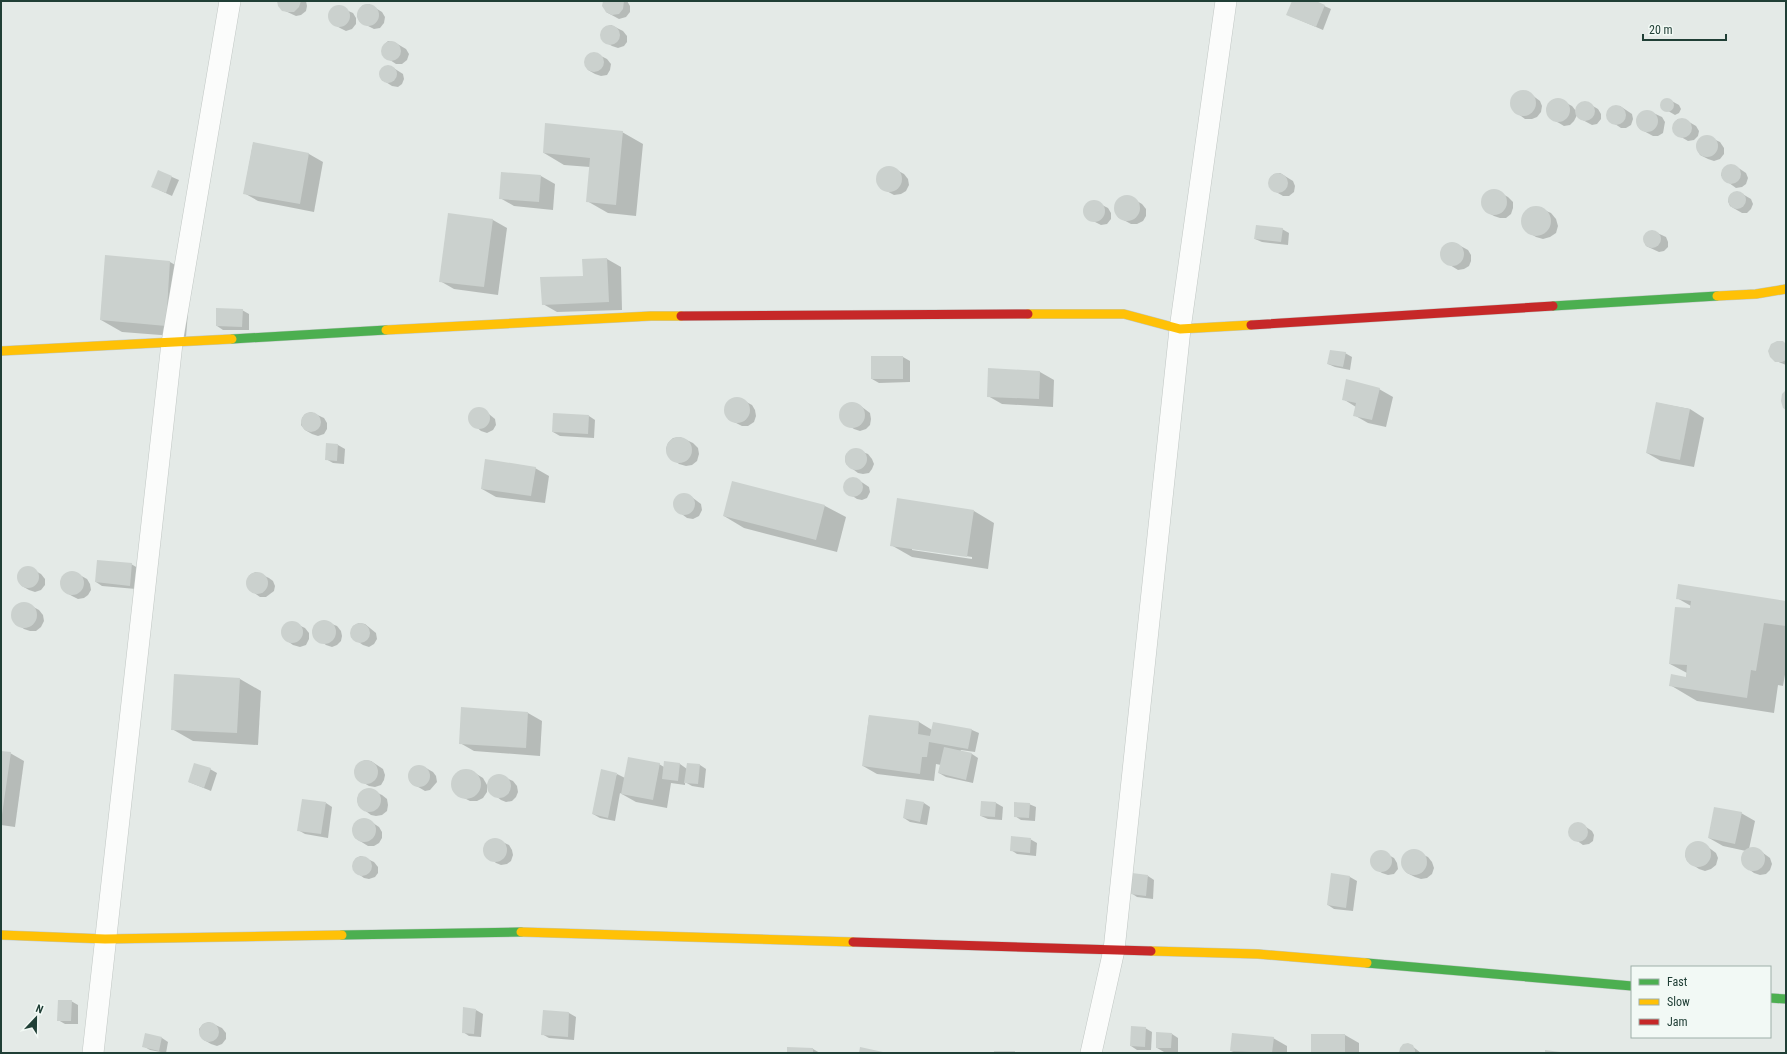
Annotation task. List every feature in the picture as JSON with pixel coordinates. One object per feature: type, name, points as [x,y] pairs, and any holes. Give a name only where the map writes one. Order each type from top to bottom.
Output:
[{"type":"street","points":[[93,1053],[172,343],[230,1]]},
{"type":"street","points":[[1091,1053],[1114,950],[1180,329],[1226,1]]},
{"type":"street","points":[[1,351],[172,343],[651,316],[1124,314],[1180,329],[1756,294],[1786,289]]},
{"type":"street","points":[[1,935],[105,939],[520,932],[1258,954],[1631,986]]},
{"type":"street","points":[[1771,998],[1786,999]]},
{"type":"building","points":[[277,1],[301,1],[299,7],[294,12],[288,12],[282,11],[278,6]]},
{"type":"building","points":[[603,1],[624,1],[623,9],[619,14],[612,15],[606,12],[602,6]]},
{"type":"building","points":[[1292,1],[1316,1],[1325,5],[1316,27],[1286,15]]},
{"type":"building","points":[[368,4],[376,7],[379,15],[376,23],[368,26],[360,23],[357,15],[360,7]]},
{"type":"building","points":[[339,5],[347,8],[350,16],[347,24],[339,27],[331,24],[328,16],[331,8]]},
{"type":"building","points":[[610,25],[617,28],[620,35],[617,42],[610,45],[603,42],[600,35],[603,28]]},
{"type":"building","points":[[387,41],[395,41],[401,47],[401,55],[395,61],[387,61],[381,55],[381,47]]},
{"type":"building","points":[[594,52],[601,55],[604,62],[601,69],[594,72],[587,69],[584,62],[587,55]]},
{"type":"building","points":[[388,65],[394,68],[397,74],[394,80],[388,83],[382,80],[379,74],[382,68]]},
{"type":"building","points":[[1523,90],[1532,94],[1536,103],[1532,112],[1523,116],[1514,112],[1510,103],[1514,94]]},
{"type":"building","points":[[1558,98],[1563,99],[1569,105],[1569,115],[1563,121],[1558,122],[1553,121],[1547,115],[1546,110],[1547,105],[1553,99]]},
{"type":"building","points":[[1667,98],[1672,100],[1674,105],[1672,110],[1667,112],[1662,110],[1660,105],[1662,100]]},
{"type":"building","points":[[1585,101],[1592,104],[1595,111],[1592,118],[1585,121],[1578,118],[1575,111],[1578,104]]},
{"type":"building","points":[[1616,105],[1623,108],[1626,115],[1623,122],[1616,125],[1609,122],[1606,115],[1609,108]]},
{"type":"building","points":[[1643,110],[1651,110],[1658,117],[1658,125],[1651,132],[1643,132],[1636,125],[1636,117]]},
{"type":"building","points":[[1682,118],[1689,121],[1692,128],[1689,135],[1682,138],[1675,135],[1672,128],[1675,121]]},
{"type":"building","points":[[545,123],[623,131],[616,205],[586,202],[590,158],[543,153]]},
{"type":"building","points":[[1707,135],[1715,138],[1718,146],[1715,154],[1707,157],[1699,154],[1696,146],[1699,138]]},
{"type":"building","points":[[253,142],[309,153],[300,204],[243,194]]},
{"type":"building","points":[[1731,164],[1738,167],[1741,174],[1738,181],[1731,184],[1724,181],[1721,174],[1724,167]]},
{"type":"building","points":[[889,166],[898,170],[902,179],[898,188],[889,192],[880,188],[876,179],[880,170]]},
{"type":"building","points":[[158,170],[172,176],[166,193],[151,187]]},
{"type":"building","points":[[501,172],[541,175],[539,202],[499,199]]},
{"type":"building","points":[[1278,173],[1285,176],[1288,183],[1285,190],[1278,193],[1271,190],[1268,183],[1271,176]]},
{"type":"building","points":[[1494,189],[1503,193],[1507,202],[1503,211],[1494,215],[1485,211],[1481,202],[1485,193]]},
{"type":"building","points":[[1733,191],[1741,191],[1746,196],[1744,207],[1741,209],[1733,209],[1728,204],[1728,196]]},
{"type":"building","points":[[1127,195],[1136,199],[1140,208],[1136,217],[1127,221],[1118,217],[1114,208],[1118,199]]},
{"type":"building","points":[[1094,200],[1102,203],[1105,211],[1102,219],[1094,222],[1086,219],[1083,211],[1086,203]]},
{"type":"building","points":[[1536,206],[1542,207],[1550,215],[1550,227],[1542,235],[1536,236],[1530,235],[1522,227],[1521,221],[1522,215],[1530,207]]},
{"type":"building","points":[[448,213],[493,219],[484,287],[439,282]]},
{"type":"building","points":[[1256,225],[1283,228],[1281,242],[1254,239]]},
{"type":"building","points":[[1648,230],[1656,230],[1661,235],[1659,246],[1656,248],[1648,248],[1643,243],[1643,235]]},
{"type":"building","points":[[1452,242],[1461,245],[1464,254],[1461,263],[1452,266],[1443,263],[1440,254],[1443,245]]},
{"type":"building","points":[[105,255],[170,261],[166,326],[100,320]]},
{"type":"building","points":[[607,258],[609,302],[542,305],[540,277],[583,276],[582,259]]},
{"type":"building","points":[[216,308],[243,309],[242,327],[216,326]]},
{"type":"building","points":[[1777,341],[1783,341],[1786,344],[1786,360],[1782,362],[1775,362],[1770,357],[1768,351],[1771,344]]},
{"type":"building","points":[[1330,350],[1346,352],[1343,367],[1327,364]]},
{"type":"building","points":[[871,356],[903,356],[903,379],[871,379]]},
{"type":"building","points":[[988,368],[1040,371],[1039,399],[987,397]]},
{"type":"building","points":[[1346,379],[1380,388],[1372,420],[1353,416],[1356,403],[1342,400]]},
{"type":"building","points":[[1786,390],[1786,410],[1783,408],[1781,401],[1782,394]]},
{"type":"building","points":[[737,397],[746,401],[750,410],[746,419],[737,423],[728,419],[724,410],[728,401]]},
{"type":"building","points":[[852,402],[861,406],[865,415],[861,424],[852,428],[843,424],[839,415],[843,406]]},
{"type":"building","points":[[1656,402],[1690,409],[1680,460],[1646,453]]},
{"type":"building","points":[[479,407],[483,408],[489,414],[489,422],[483,428],[479,429],[475,428],[469,422],[468,418],[469,414],[475,408]]},
{"type":"building","points":[[307,412],[315,412],[321,418],[321,426],[315,432],[307,432],[301,426],[301,418]]},
{"type":"building","points":[[553,413],[589,415],[588,434],[552,432]]},
{"type":"building","points":[[679,437],[688,441],[692,450],[688,459],[679,463],[670,459],[666,450],[670,441]]},
{"type":"building","points":[[326,443],[338,444],[337,461],[325,460]]},
{"type":"building","points":[[852,448],[860,448],[867,455],[867,463],[860,470],[852,470],[845,463],[845,455]]},
{"type":"building","points":[[485,459],[536,467],[531,496],[481,489]]},
{"type":"building","points":[[853,477],[860,480],[863,487],[860,494],[853,497],[846,494],[843,487],[846,480]]},
{"type":"building","points":[[732,481],[825,505],[816,540],[723,516]]},
{"type":"building","points":[[684,493],[692,496],[695,504],[692,512],[684,515],[676,512],[673,504],[676,496]]},
{"type":"building","points":[[897,498],[974,510],[967,557],[890,546]]},
{"type":"building","points":[[97,560],[132,563],[130,586],[95,582]]},
{"type":"building","points":[[28,566],[36,569],[39,577],[36,585],[28,588],[20,585],[17,577],[20,569]]},
{"type":"building","points":[[72,571],[77,572],[83,578],[83,588],[77,594],[72,595],[67,594],[61,588],[60,583],[61,578],[67,572]]},
{"type":"building","points":[[257,572],[265,575],[268,583],[265,591],[257,594],[249,591],[246,583],[249,575]]},
{"type":"building","points":[[1678,584],[1786,601],[1786,626],[1764,623],[1756,671],[1751,670],[1747,698],[1669,686],[1671,674],[1686,677],[1687,665],[1669,664],[1675,607],[1690,608],[1691,601],[1676,599]]},
{"type":"building","points":[[24,602],[33,606],[37,615],[33,624],[24,628],[15,624],[11,615],[15,606]]},
{"type":"building","points":[[324,620],[332,624],[336,632],[332,640],[324,644],[316,640],[312,632],[316,624]]},
{"type":"building","points":[[292,621],[300,624],[303,632],[300,640],[292,643],[284,640],[281,632],[284,624]]},
{"type":"building","points":[[356,623],[364,623],[370,629],[370,637],[364,643],[356,643],[350,637],[350,629]]},
{"type":"building","points":[[174,674],[240,678],[237,733],[171,730]]},
{"type":"building","points":[[461,707],[528,712],[526,748],[459,744]]},
{"type":"building","points":[[869,715],[919,721],[918,734],[930,736],[933,722],[972,729],[968,749],[929,742],[927,757],[922,757],[920,774],[862,766]]},
{"type":"building","points":[[944,747],[972,753],[966,780],[938,773]]},
{"type":"building","points":[[1,751],[11,752],[2,815],[1,815]]},
{"type":"building","points":[[628,757],[660,763],[653,800],[621,794]]},
{"type":"building","points":[[366,760],[375,763],[378,772],[375,781],[366,784],[357,781],[354,772],[357,763]]},
{"type":"building","points":[[664,761],[680,763],[678,781],[662,779]]},
{"type":"building","points":[[194,763],[211,768],[204,788],[188,782]]},
{"type":"building","points":[[687,763],[700,764],[698,784],[684,783]]},
{"type":"building","points":[[419,765],[427,768],[430,776],[427,784],[419,787],[411,784],[408,776],[411,768]]},
{"type":"building","points":[[466,769],[472,770],[480,778],[480,790],[472,798],[466,799],[460,798],[452,790],[451,784],[452,778],[460,770]]},
{"type":"building","points":[[601,769],[617,773],[608,818],[592,814]]},
{"type":"building","points":[[499,774],[504,775],[510,781],[510,791],[504,797],[499,798],[494,797],[488,791],[487,786],[488,781],[494,775]]},
{"type":"building","points":[[364,788],[374,788],[381,795],[381,805],[374,812],[364,812],[357,805],[357,795]]},
{"type":"building","points":[[302,799],[326,802],[321,834],[297,831]]},
{"type":"building","points":[[906,799],[924,802],[920,822],[903,818]]},
{"type":"building","points":[[981,801],[996,802],[995,817],[980,816]]},
{"type":"building","points":[[1014,802],[1030,803],[1029,818],[1014,817]]},
{"type":"building","points":[[1714,807],[1742,812],[1735,844],[1708,838]]},
{"type":"building","points":[[364,818],[373,821],[376,830],[373,839],[364,842],[355,839],[352,830],[355,821]]},
{"type":"building","points":[[1578,822],[1585,825],[1588,832],[1585,839],[1578,842],[1571,839],[1568,832],[1571,825]]},
{"type":"building","points":[[1011,836],[1031,838],[1030,853],[1010,851]]},
{"type":"building","points":[[495,838],[503,842],[507,850],[503,858],[495,862],[487,858],[483,850],[487,842]]},
{"type":"building","points":[[1698,841],[1707,845],[1711,854],[1707,863],[1698,867],[1689,863],[1685,854],[1689,845]]},
{"type":"building","points":[[1753,847],[1762,850],[1765,859],[1762,868],[1753,871],[1744,868],[1741,859],[1744,850]]},
{"type":"building","points":[[1414,849],[1423,853],[1427,862],[1423,871],[1414,875],[1405,871],[1401,862],[1405,853]]},
{"type":"building","points":[[1381,850],[1385,851],[1391,857],[1391,865],[1385,871],[1381,872],[1377,871],[1371,865],[1370,861],[1371,857],[1377,851]]},
{"type":"building","points":[[362,856],[369,859],[372,866],[369,873],[362,876],[355,873],[352,866],[355,859]]},
{"type":"building","points":[[1132,873],[1148,875],[1146,896],[1130,894]]},
{"type":"building","points":[[1331,873],[1350,876],[1346,908],[1327,905]]},
{"type":"building","points":[[58,1000],[72,1000],[71,1021],[57,1021]]},
{"type":"building","points":[[463,1007],[476,1009],[474,1034],[462,1033]]},
{"type":"building","points":[[543,1010],[569,1012],[568,1037],[541,1035]]},
{"type":"building","points":[[205,1022],[213,1022],[219,1028],[219,1036],[213,1042],[205,1042],[199,1036],[199,1028]]},
{"type":"building","points":[[1131,1026],[1146,1027],[1145,1047],[1130,1046]]},
{"type":"building","points":[[1156,1032],[1172,1033],[1171,1048],[1156,1048]]},
{"type":"building","points":[[145,1033],[162,1037],[159,1051],[142,1047]]},
{"type":"building","points":[[1232,1033],[1274,1037],[1272,1053],[1230,1051]]},
{"type":"building","points":[[1311,1034],[1345,1034],[1345,1053],[1311,1053]]},
{"type":"building","points":[[1408,1043],[1413,1045],[1415,1053],[1399,1053],[1403,1044]]},
{"type":"building","points":[[787,1047],[813,1048],[813,1053],[787,1053]]},
{"type":"building","points":[[860,1047],[883,1052],[883,1053],[859,1053]]},
{"type":"building","points":[[1545,1050],[1560,1052],[1560,1053],[1545,1053]]},
{"type":"building","points":[[994,1051],[1015,1051],[1015,1053],[994,1053]]},
{"type":"traffic: fast","points":[[1553,306],[1717,296]]},
{"type":"traffic: fast","points":[[232,339],[386,330]]},
{"type":"traffic: fast","points":[[342,935],[521,932]]},
{"type":"traffic: fast","points":[[1367,963],[1631,986]]},
{"type":"traffic: fast","points":[[1771,998],[1786,999]]},
{"type":"traffic: slow","points":[[1717,296],[1756,294],[1786,289]]},
{"type":"traffic: slow","points":[[1028,314],[1124,314],[1180,329],[1251,325]]},
{"type":"traffic: slow","points":[[386,330],[651,316],[681,316]]},
{"type":"traffic: slow","points":[[1,351],[232,339]]},
{"type":"traffic: slow","points":[[521,932],[853,942]]},
{"type":"traffic: slow","points":[[1,935],[105,939],[342,935]]},
{"type":"traffic: slow","points":[[1151,951],[1258,954],[1367,963]]},
{"type":"traffic: jam","points":[[1251,325],[1553,306]]},
{"type":"traffic: jam","points":[[681,316],[1028,314]]},
{"type":"traffic: jam","points":[[853,942],[1151,951]]}]
